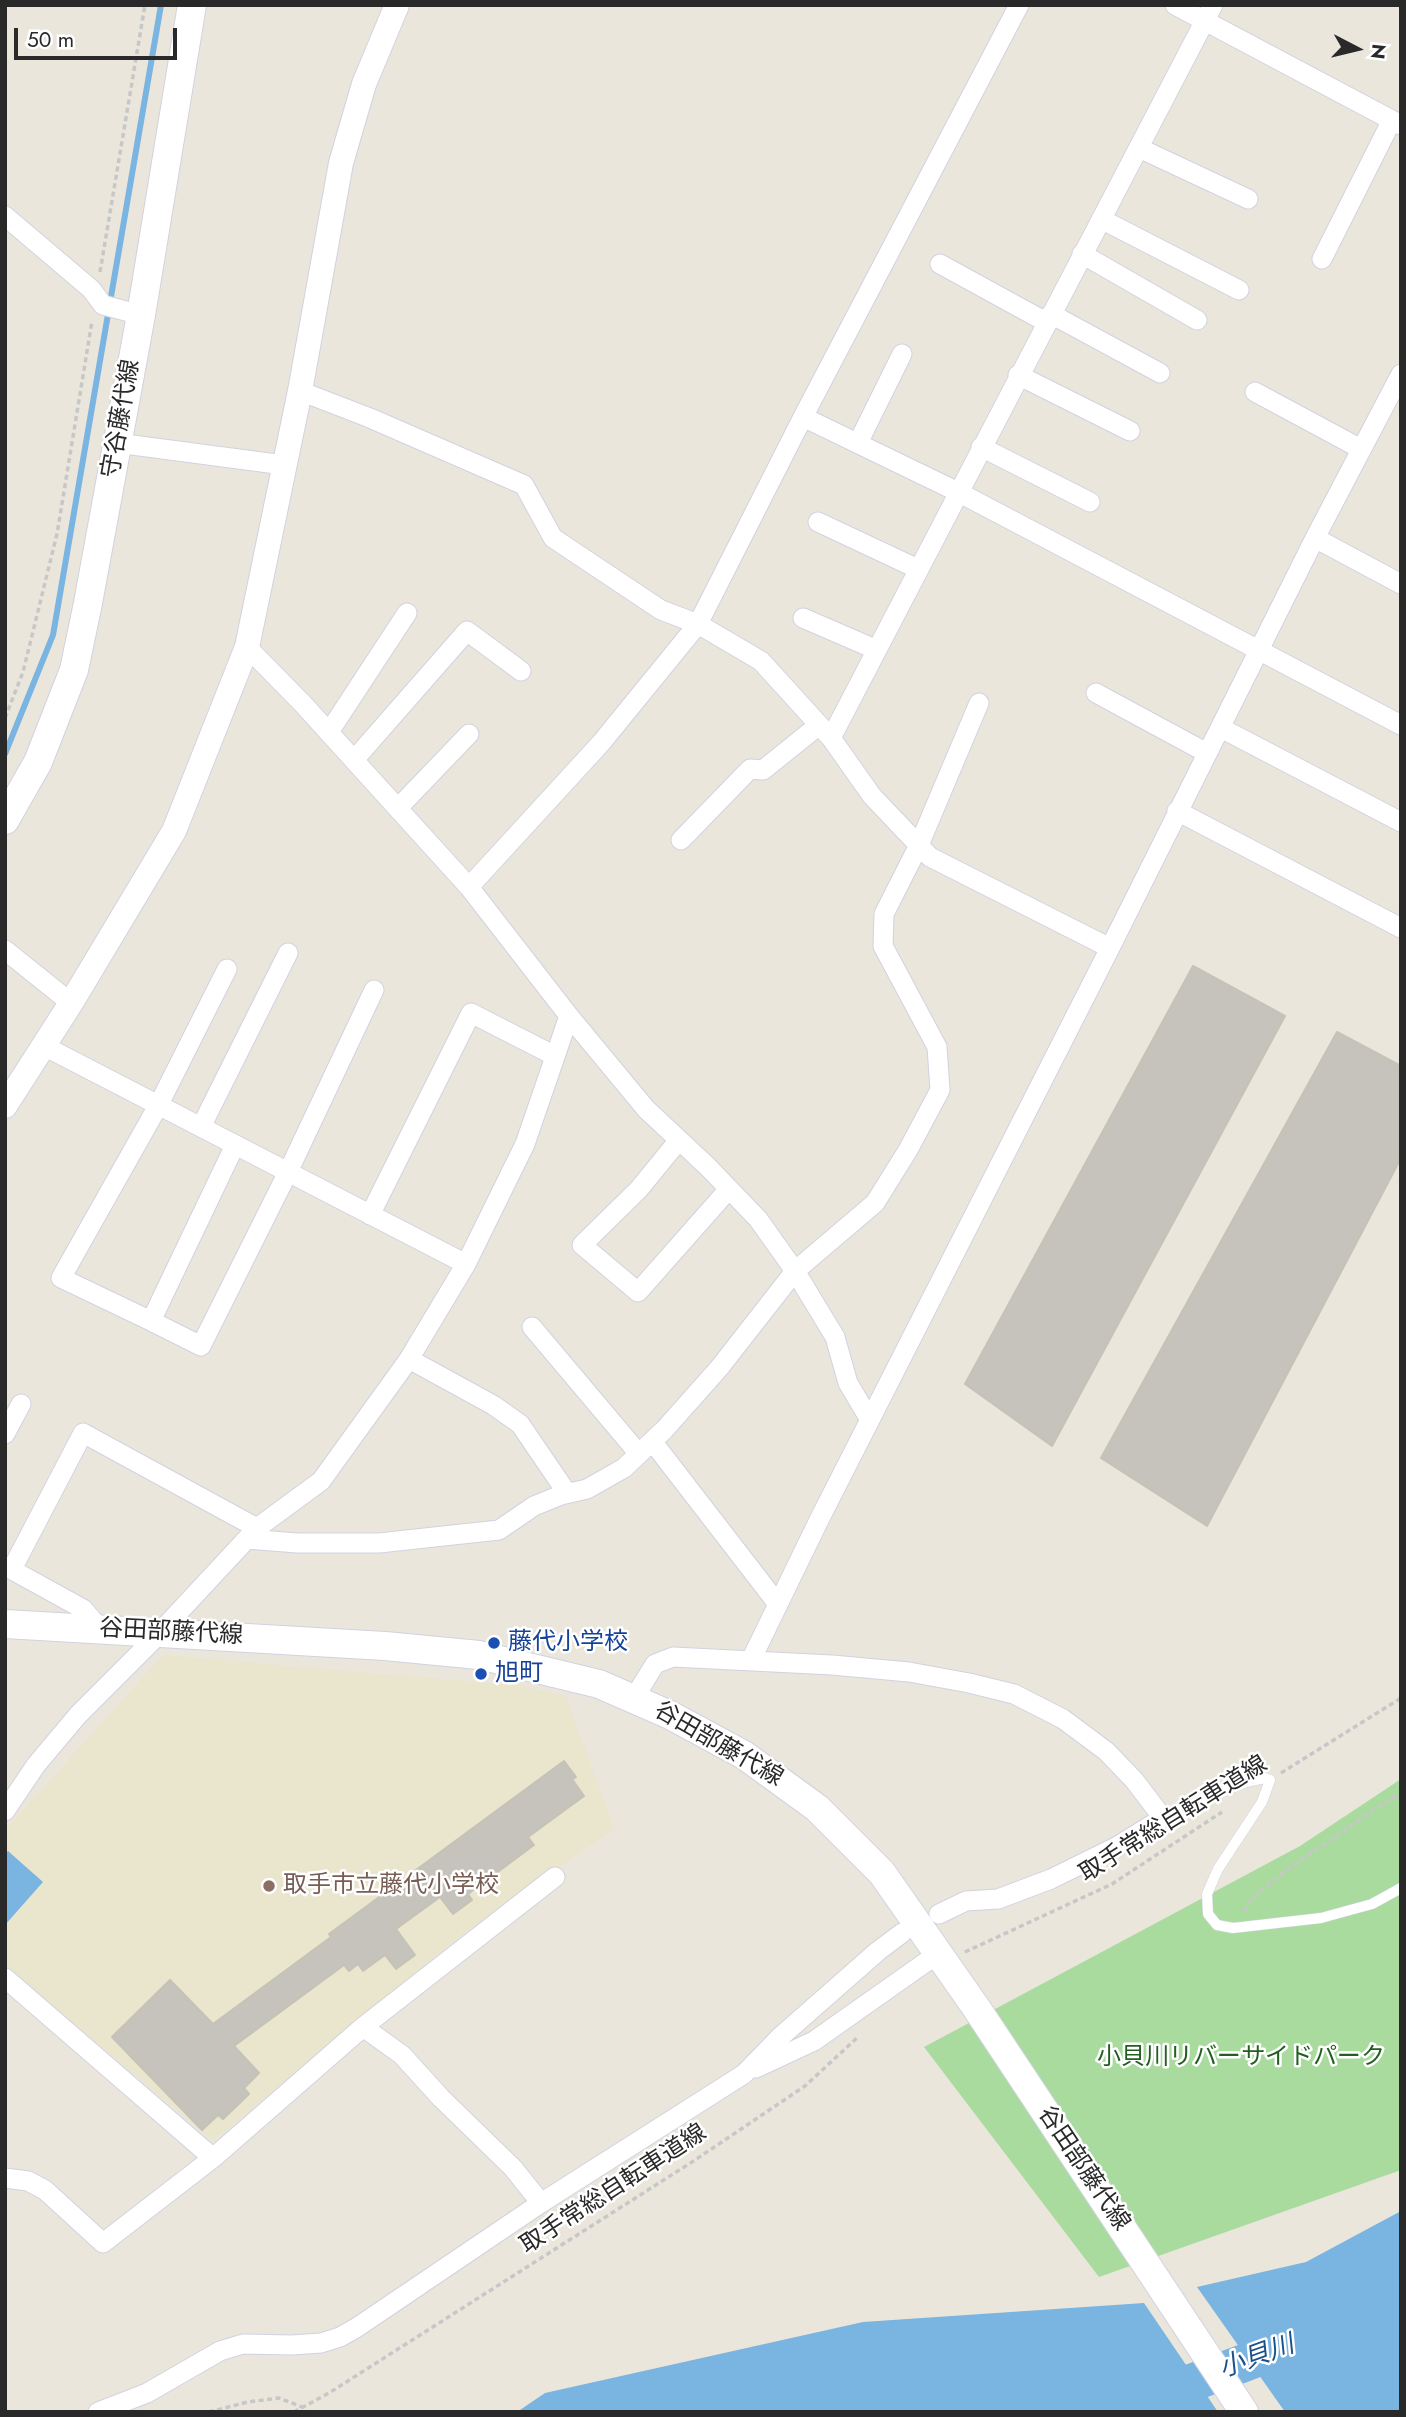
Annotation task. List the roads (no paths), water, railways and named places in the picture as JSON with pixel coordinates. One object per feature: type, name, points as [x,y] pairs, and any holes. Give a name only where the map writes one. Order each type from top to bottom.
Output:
[{"type":"main road","name":"守谷藤代線","points":[[5,820],[38,762],[74,670],[141,316],[192,5]]},
{"type":"main road","name":"谷田部藤代線","points":[[5,1624],[385,1646],[479,1655],[581,1678],[634,1698],[744,1755],[817,1808],[881,1873],[949,1955],[977,2009],[1244,2412]]},
{"type":"street","points":[[5,1106],[71,1003],[174,831],[247,647],[300,391],[341,163],[364,84],[397,5]]},
{"type":"street","points":[[470,887],[601,743],[698,624],[1019,5]]},
{"type":"street","points":[[1175,5],[1209,12],[1396,122],[1322,259]]},
{"type":"street","points":[[681,840],[750,769],[763,770],[825,732],[877,650],[1209,12]]},
{"type":"street","points":[[1139,148],[1248,199]]},
{"type":"street","points":[[5,216],[91,289],[103,305],[141,316]]},
{"type":"street","points":[[1101,219],[1239,290]]},
{"type":"street","points":[[1083,254],[1197,320]]},
{"type":"street","points":[[940,264],[1160,373]]},
{"type":"street","points":[[858,443],[902,354]]},
{"type":"street","points":[[751,1660],[777,1603],[1177,811],[1401,374]]},
{"type":"street","points":[[1018,375],[1130,431]]},
{"type":"street","points":[[300,391],[370,418],[524,485],[553,538],[661,610],[698,624],[761,661],[825,732],[872,796],[930,857],[1110,948]]},
{"type":"street","points":[[1255,392],[1362,449]]},
{"type":"street","points":[[803,417],[958,492],[1401,725]]},
{"type":"street","points":[[117,443],[285,465]]},
{"type":"street","points":[[981,447],[1090,502]]},
{"type":"street","points":[[818,522],[918,569]]},
{"type":"street","points":[[1315,538],[1401,584]]},
{"type":"street","points":[[329,732],[407,612]]},
{"type":"street","points":[[803,618],[877,650]]},
{"type":"street","points":[[354,760],[467,631],[522,671]]},
{"type":"street","points":[[247,647],[329,732],[470,887],[569,1016],[646,1109],[758,1219],[835,1336],[848,1383],[870,1420]]},
{"type":"street","points":[[1097,693],[1207,753]]},
{"type":"street","points":[[100,1629],[83,1609],[9,1567],[83,1433],[252,1534],[297,1543],[379,1543],[499,1530],[534,1506],[567,1493],[587,1489],[624,1468],[646,1447],[720,1367],[794,1271],[875,1203],[908,1150],[940,1090],[937,1046],[883,946],[884,914],[919,845],[979,703]]},
{"type":"street","points":[[1221,728],[1401,822]]},
{"type":"street","points":[[398,808],[469,734]]},
{"type":"street","points":[[1177,811],[1401,928]]},
{"type":"street","points":[[5,950],[71,1003]]},
{"type":"street","points":[[201,1128],[288,953]]},
{"type":"street","points":[[227,969],[158,1106],[61,1278],[201,1346],[288,1172],[374,990]]},
{"type":"street","points":[[370,1215],[471,1013],[555,1056]]},
{"type":"street","points":[[5,1811],[36,1765],[78,1715],[252,1534],[321,1481],[409,1359],[466,1264],[525,1144],[569,1016]]},
{"type":"street","points":[[44,1046],[466,1264]]},
{"type":"street","points":[[679,1140],[639,1189],[582,1245],[638,1292],[729,1189]]},
{"type":"street","points":[[151,1321],[234,1145]]},
{"type":"street","points":[[532,1327],[646,1447],[777,1603]]},
{"type":"street","points":[[409,1359],[494,1405],[520,1424],[567,1493]]},
{"type":"street","points":[[5,1434],[21,1404]]},
{"type":"street","points":[[634,1698],[655,1664],[673,1657],[909,1672],[1014,1694],[1063,1719],[1106,1751],[1134,1780],[1163,1818],[1116,1847],[1051,1879],[998,1899],[966,1901],[939,1914]]},
{"type":"street","points":[[5,2178],[28,2181],[45,2190],[103,2243],[213,2158],[363,2027],[555,1877]]},
{"type":"street","points":[[744,2074],[779,2038],[902,1933]]},
{"type":"street","points":[[98,2412],[147,2393],[220,2351],[243,2344],[321,2343],[340,2337],[541,2203],[744,2074],[814,2041],[926,1962],[949,1955]]},
{"type":"street","points":[[5,1978],[213,2158]]},
{"type":"street","points":[[363,2027],[402,2054],[441,2098],[513,2168],[541,2203]]},
{"type":"lane","points":[[1163,1818],[1246,1782],[1265,1778],[1270,1780],[1262,1802],[1218,1869],[1207,1894],[1208,1914],[1217,1925],[1233,1928],[1321,1918],[1372,1904],[1401,1888]]},
{"type":"water","points":[[8,1851],[43,1882],[5,1925],[5,1854]]},
{"type":"water","points":[[1401,2211],[1401,2412],[1285,2412],[1197,2287],[1306,2262]]},
{"type":"water","points":[[1144,2303],[1218,2412],[517,2412],[545,2393],[863,2322]]},
{"type":"waterway","points":[[5,754],[53,635],[161,5]]},
{"type":"waterway","name":"小貝川","points":[[1114,2412],[1297,2343]]},
{"type":"place","name":"藤代小学校","points":[[494,1643]]},
{"type":"place","name":"旭町","points":[[481,1674]]},
{"type":"place","name":"取手市立藤代小学校","points":[[269,1886]]},
{"type":"park label","name":"小貝川リバーサイドパーク","points":[[1241,2058]]}]
